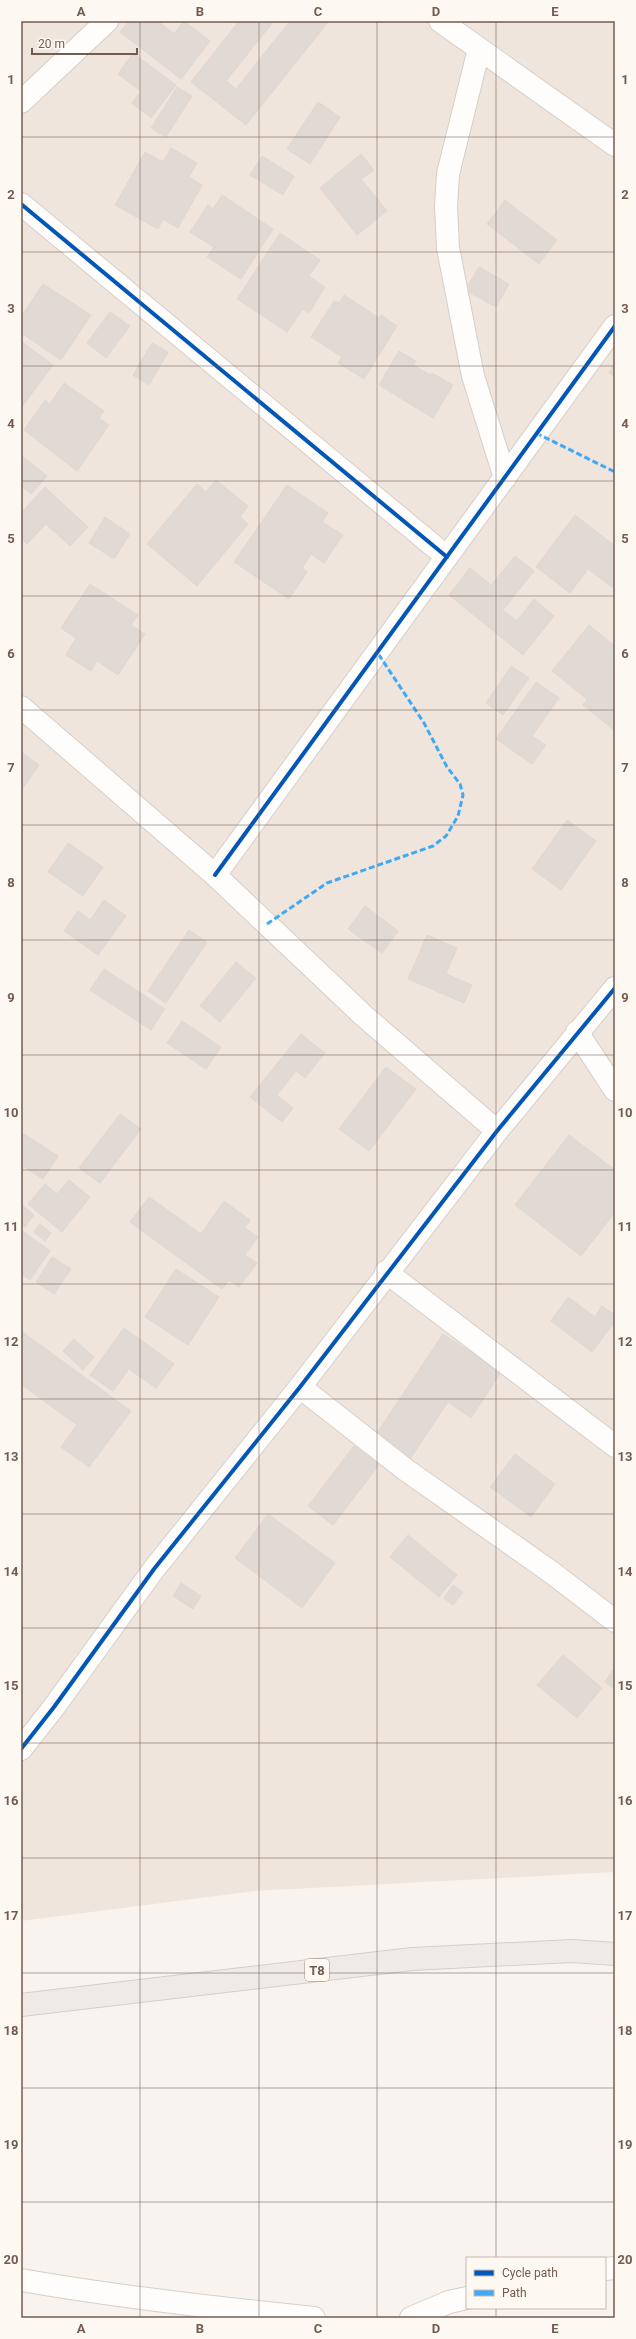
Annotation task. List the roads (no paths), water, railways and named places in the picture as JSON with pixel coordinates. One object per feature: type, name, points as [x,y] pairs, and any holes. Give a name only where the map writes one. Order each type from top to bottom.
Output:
[{"type":"highway","name":"T8","points":[[21,2005],[412,1959],[572,1951],[615,1954]]},
{"type":"street","points":[[21,102],[107,21]]},
{"type":"street","points":[[440,21],[615,145]]},
{"type":"street","points":[[479,49],[448,174],[446,206],[448,248],[474,376],[505,478]]},
{"type":"street","points":[[21,204],[447,557]]},
{"type":"street","points":[[214,876],[615,326]]},
{"type":"street","points":[[21,706],[214,876],[364,1016],[497,1131]]},
{"type":"street","points":[[21,1749],[54,1707],[154,1569],[300,1388],[386,1272],[497,1131],[577,1032],[615,988]]},
{"type":"street","points":[[577,1032],[615,1090]]},
{"type":"street","points":[[386,1272],[615,1446]]},
{"type":"street","points":[[300,1388],[406,1470],[551,1572],[615,1621]]},
{"type":"street","points":[[21,2280],[180,2304],[314,2318]]},
{"type":"street","points":[[411,2318],[449,2302],[466,2298]]}]
